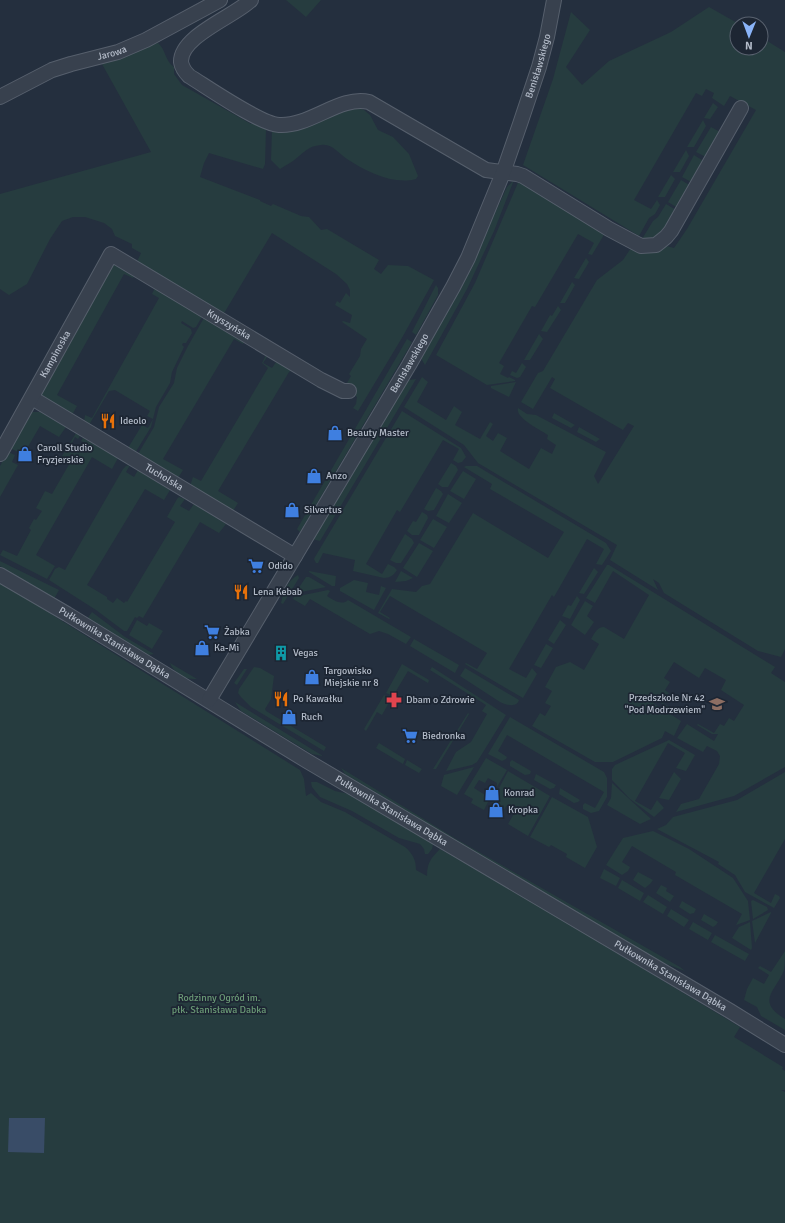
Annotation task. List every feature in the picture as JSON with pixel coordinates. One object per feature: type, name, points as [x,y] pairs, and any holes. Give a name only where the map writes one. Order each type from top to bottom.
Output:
[{"type":"street","name":"Jarowa","points":[[0,97],[52,70],[118,52],[146,40],[220,0]]},
{"type":"street","points":[[251,0],[241,9],[206,31],[185,48],[181,63],[183,69],[189,76],[252,114],[277,125],[296,123],[356,101],[369,102],[486,170],[523,176],[636,245],[649,247],[656,245],[666,238],[741,108]]},
{"type":"street","name":"Benisławskiego","points":[[209,700],[412,360],[468,258],[503,173],[539,67],[547,37],[554,0]]},
{"type":"street","name":"Knyszyńska","points":[[111,254],[321,380],[343,391],[349,391]]},
{"type":"street","name":"Kampinoska","points":[[0,454],[111,254]]},
{"type":"street","name":"Tucholska","points":[[32,398],[295,556]]},
{"type":"street","name":"Pułkownika Stanisława Dąbka","points":[[0,575],[209,700],[307,761],[785,1045]]},
{"type":"green space","points":[[286,0],[321,0],[306,17]]},
{"type":"green space","points":[[709,7],[729,18],[729,56],[769,56],[769,42],[785,52],[785,649],[781,657],[758,651],[664,593],[659,583],[653,579],[658,590],[610,560],[617,545],[478,463],[464,445],[404,407],[422,377],[428,382],[417,402],[446,420],[454,406],[462,412],[455,425],[480,439],[490,422],[493,424],[486,436],[493,441],[498,433],[507,438],[500,451],[529,469],[541,448],[552,454],[556,445],[547,439],[548,435],[524,420],[518,412],[518,408],[527,414],[536,415],[606,452],[594,476],[598,484],[634,426],[628,423],[623,430],[550,388],[555,379],[552,377],[533,409],[521,402],[538,373],[543,371],[597,280],[623,260],[631,248],[663,245],[674,248],[687,229],[756,110],[730,96],[724,106],[712,98],[714,93],[706,89],[702,96],[696,93],[634,200],[651,209],[657,200],[660,205],[655,214],[649,218],[639,236],[523,165],[553,79],[571,12],[590,30],[566,67],[582,85],[609,61],[671,32]]},
{"type":"green space","points":[[158,43],[163,49],[171,65],[174,67],[174,74],[182,85],[251,124],[256,120],[266,129],[265,164],[263,169],[209,153],[200,177],[260,200],[271,206],[273,204],[301,216],[309,217],[321,230],[327,229],[379,260],[374,269],[381,274],[388,265],[408,266],[434,280],[403,336],[358,411],[353,408],[356,404],[357,397],[344,388],[351,376],[349,374],[360,356],[361,349],[367,339],[342,322],[350,323],[352,315],[335,305],[337,301],[340,303],[346,293],[350,297],[350,290],[347,284],[336,274],[272,233],[223,315],[136,264],[141,253],[132,248],[132,244],[115,236],[112,229],[104,223],[85,217],[73,217],[62,221],[50,239],[27,284],[9,295],[0,289],[0,194],[151,152],[102,64]]},
{"type":"green space","points":[[713,103],[718,107],[710,119],[704,118]]},
{"type":"green space","points":[[355,106],[364,110],[370,115],[378,130],[393,137],[409,154],[418,176],[416,179],[398,180],[380,176],[355,164],[332,147],[325,145],[309,148],[280,169],[271,160],[272,130]]},
{"type":"green space","points":[[703,120],[706,126],[694,147],[687,147]]},
{"type":"green space","points":[[711,127],[722,133],[708,158],[696,152]]},
{"type":"green space","points":[[686,150],[689,156],[680,172],[673,172]]},
{"type":"green space","points":[[694,155],[705,162],[693,183],[682,177]]},
{"type":"green space","points":[[671,175],[675,179],[665,197],[658,197]]},
{"type":"green space","points":[[520,178],[605,233],[592,255],[588,254],[594,243],[578,234],[535,307],[532,306],[499,363],[504,366],[500,374],[515,381],[487,385],[436,355],[475,283]]},
{"type":"green space","points":[[514,180],[494,231],[467,289],[425,365],[422,357],[463,283],[507,187]]},
{"type":"green space","points":[[681,180],[691,186],[678,208],[668,202]]},
{"type":"green space","points":[[666,204],[676,210],[659,238],[642,239],[653,221],[658,217]]},
{"type":"green space","points":[[586,258],[589,262],[579,279],[574,278]]},
{"type":"green space","points":[[115,262],[134,276],[133,278],[124,274],[57,395],[77,406],[72,415],[42,396],[41,393],[113,263]]},
{"type":"green space","points":[[572,282],[575,285],[565,303],[560,303]]},
{"type":"green space","points":[[436,285],[438,288],[438,295],[416,335],[412,332]]},
{"type":"green space","points":[[156,286],[203,315],[196,327],[193,328],[182,321],[181,323],[191,329],[192,333],[186,343],[183,343],[182,345],[184,347],[172,372],[170,383],[156,407],[153,419],[147,416],[150,411],[115,390],[109,391],[89,425],[84,422],[85,415],[92,418],[159,298],[152,294]]},
{"type":"green space","points":[[558,306],[561,310],[547,332],[541,331],[550,315],[552,316]]},
{"type":"green space","points":[[205,316],[246,340],[243,344],[234,339],[163,459],[183,470],[178,478],[138,454],[154,427],[159,407],[174,383],[177,368]]},
{"type":"green space","points":[[539,334],[543,339],[530,360],[524,360]]},
{"type":"green space","points":[[407,339],[412,342],[411,344],[300,532],[297,529]]},
{"type":"green space","points":[[267,353],[269,354],[263,363],[272,368],[278,359],[292,370],[289,372],[218,491],[238,503],[233,511],[190,486],[193,477],[201,481],[268,368],[262,363]]},
{"type":"green space","points":[[522,363],[526,367],[520,377],[517,378],[510,375],[512,371],[516,373]]},
{"type":"green space","points":[[416,379],[320,541],[312,539],[407,382],[409,380]]},
{"type":"green space","points":[[516,382],[509,397],[491,388],[491,386]]},
{"type":"green space","points":[[402,411],[461,448],[466,457],[462,462],[458,463],[453,460],[459,449],[443,440],[400,512],[397,510],[366,564],[382,574],[388,564],[397,570],[392,576],[384,578],[353,571],[355,560],[323,553],[318,563],[316,563],[314,559],[315,557]]},
{"type":"green space","points":[[32,412],[40,412],[66,427],[59,437],[40,426],[25,452],[21,451],[20,453],[10,448]]},
{"type":"green space","points":[[554,413],[575,425],[571,428],[552,418]]},
{"type":"green space","points":[[153,419],[151,427],[135,453],[128,448],[142,425],[148,428]]},
{"type":"green space","points":[[579,427],[600,439],[596,442],[577,432]]},
{"type":"green space","points":[[76,433],[80,436],[78,439],[75,437],[72,443],[82,448],[85,443],[81,441],[83,438],[118,458],[112,469],[92,457],[36,555],[55,566],[47,579],[0,555],[3,550],[17,556],[31,530],[29,528],[34,519],[36,520],[42,511],[36,508],[45,491],[52,494],[71,461],[62,456]]},
{"type":"green space","points":[[8,452],[15,455],[12,462],[18,465],[0,497],[0,466]]},
{"type":"green space","points":[[451,463],[456,466],[458,470],[448,487],[442,487],[438,484]]},
{"type":"green space","points":[[130,465],[126,472],[134,477],[138,470],[170,490],[164,500],[145,489],[87,585],[107,597],[107,599],[113,603],[117,598],[124,603],[126,601],[127,602],[175,522],[167,517],[179,497],[185,499],[180,506],[189,511],[194,504],[226,524],[219,533],[200,522],[143,618],[139,616],[137,618],[135,617],[127,631],[124,631],[96,610],[49,580],[55,569],[59,567],[65,570],[123,469]]},
{"type":"green space","points":[[477,466],[606,543],[611,551],[602,565],[596,564],[604,549],[587,539],[554,597],[552,595],[509,669],[526,678],[532,668],[537,674],[523,698],[465,664],[466,663],[477,669],[487,653],[390,596],[380,612],[390,618],[389,619],[378,613],[392,589],[416,592],[422,586],[430,584],[473,513],[548,558],[564,532],[490,489],[492,484],[464,467]]},
{"type":"green space","points":[[463,471],[476,479],[464,499],[450,491]]},
{"type":"green space","points":[[436,488],[443,494],[434,510],[428,511],[424,509]]},
{"type":"green space","points":[[448,494],[462,503],[449,523],[436,516]]},
{"type":"green space","points":[[422,512],[427,515],[428,518],[419,535],[412,535],[407,531],[413,521],[416,522]]},
{"type":"green space","points":[[433,519],[447,527],[434,548],[420,540]]},
{"type":"green space","points":[[405,534],[412,539],[414,543],[401,563],[396,563],[390,560]]},
{"type":"green space","points":[[419,543],[433,551],[417,577],[403,568]]},
{"type":"green space","points":[[0,561],[59,590],[54,599],[0,566]]},
{"type":"green space","points":[[607,565],[775,667],[771,673],[785,682],[785,767],[734,796],[676,812],[681,804],[699,799],[719,764],[720,756],[717,751],[707,746],[703,752],[677,738],[687,724],[714,741],[718,734],[712,734],[697,725],[698,724],[714,733],[720,724],[724,726],[729,718],[734,721],[744,705],[721,690],[726,680],[705,668],[699,678],[674,662],[664,678],[670,682],[665,690],[669,693],[663,703],[679,713],[678,714],[656,700],[653,703],[681,721],[674,736],[665,731],[662,738],[613,762],[595,762],[532,726],[540,713],[545,716],[551,706],[545,703],[552,691],[545,687],[556,667],[570,662],[584,670],[599,644],[591,639],[596,631],[604,627],[624,639],[649,595],[613,571],[595,603],[586,598]]},
{"type":"green space","points":[[594,568],[598,572],[584,594],[579,593]]},
{"type":"green space","points":[[309,571],[336,576],[335,586],[332,586]]},
{"type":"green space","points":[[401,571],[413,578],[406,581],[395,582]]},
{"type":"green space","points":[[298,575],[299,578],[283,604],[281,603],[286,587],[294,577]]},
{"type":"green space","points":[[306,577],[309,577],[326,587],[301,592],[298,589]]},
{"type":"green space","points":[[354,580],[368,583],[366,592],[379,595],[381,586],[386,588],[374,610],[340,591],[340,588]]},
{"type":"green space","name":"Rodzinny Ogród im. płk. Stanisława Dabka","points":[[0,582],[300,770],[304,779],[306,796],[311,793],[321,802],[345,812],[405,847],[414,857],[416,870],[427,876],[430,861],[440,849],[512,890],[740,1027],[734,1037],[783,1067],[782,1069],[785,1071],[785,1090],[781,1090],[785,1092],[785,1223],[0,1223]]},
{"type":"green space","points":[[328,590],[330,591],[327,596],[332,599],[338,602],[346,602],[348,600],[411,637],[406,644],[388,634],[379,631],[370,634],[310,599],[305,606],[293,599],[294,597]]},
{"type":"green space","points":[[577,596],[580,600],[570,619],[562,616],[568,605],[571,606]]},
{"type":"green space","points":[[585,601],[593,606],[587,616],[594,622],[585,635],[571,625]]},
{"type":"green space","points":[[92,612],[125,637],[154,654],[148,655],[87,619]]},
{"type":"green space","points":[[137,620],[147,626],[149,623],[163,631],[152,649],[129,635]]},
{"type":"green space","points":[[560,620],[566,625],[554,644],[548,640]]},
{"type":"green space","points":[[414,639],[459,665],[455,673],[410,646]]},
{"type":"green space","points":[[546,644],[553,648],[541,668],[534,665]]},
{"type":"green space","points":[[170,663],[197,679],[180,675],[174,670]]},
{"type":"green space","points":[[402,664],[429,680],[428,683],[408,671],[393,696],[386,693]]},
{"type":"green space","points":[[254,667],[260,668],[274,676],[271,699],[265,709],[266,711],[326,747],[324,751],[251,707],[241,697],[238,693],[239,689]]},
{"type":"green space","points":[[432,667],[506,715],[477,762],[472,765],[446,771],[456,752],[471,742],[487,714],[482,711],[486,705],[430,670]]},
{"type":"green space","points":[[465,668],[519,700],[518,703],[511,705],[500,702],[460,676]]},
{"type":"green space","points":[[244,669],[247,669],[237,685],[234,683]]},
{"type":"green space","points":[[384,695],[391,699],[382,715],[377,712],[366,731],[364,729]]},
{"type":"green space","points":[[235,702],[323,756],[312,754],[241,711]]},
{"type":"green space","points":[[468,713],[469,714],[436,769],[433,769]]},
{"type":"green space","points":[[510,717],[604,772],[607,778],[607,797],[599,811],[591,813],[583,809],[583,805],[585,803],[595,808],[604,792],[507,735],[498,751],[507,757],[506,759],[502,761],[488,754]]},
{"type":"green space","points":[[669,740],[695,755],[686,771],[676,768],[685,753],[668,743],[635,801],[651,810],[657,800],[664,808],[654,817],[630,799],[612,780],[612,769],[615,765]]},
{"type":"green space","points":[[379,743],[405,759],[403,764],[376,748]]},
{"type":"green space","points":[[486,758],[507,770],[497,787],[497,783],[488,778],[485,783],[479,780],[474,788],[490,798],[484,810],[471,803],[473,799],[464,794]]},
{"type":"green space","points":[[407,760],[422,769],[419,773],[405,765]]},
{"type":"green space","points":[[512,760],[531,771],[530,774],[525,775],[510,766],[510,762]]},
{"type":"green space","points":[[474,767],[457,795],[441,786],[444,775]]},
{"type":"green space","points":[[341,768],[456,839],[685,971],[648,957],[345,774]]},
{"type":"green space","points":[[508,771],[550,796],[528,836],[508,824],[516,810],[507,805],[500,816],[498,815],[502,809],[492,803]]},
{"type":"green space","points":[[674,772],[681,779],[669,800],[659,798]]},
{"type":"green space","points":[[785,772],[785,839],[754,893],[771,903],[775,894],[779,896],[780,898],[774,908],[745,892],[735,875],[718,864],[719,862],[657,829],[666,825],[673,817],[737,800]]},
{"type":"green space","points":[[536,774],[556,785],[554,788],[550,789],[534,780]]},
{"type":"green space","points":[[311,782],[317,782],[335,791],[354,795],[433,844],[432,849],[428,854],[425,854],[424,849],[420,844],[399,838],[352,811],[320,797],[312,787]]},
{"type":"green space","points":[[612,783],[651,819],[640,824],[607,805],[611,798]]},
{"type":"green space","points":[[560,788],[580,800],[574,803],[559,794]]},
{"type":"green space","points":[[552,797],[588,817],[597,847],[585,868],[566,857],[567,854],[551,845],[549,847],[530,837]]},
{"type":"green space","points":[[653,831],[689,849],[733,878],[748,901],[750,920],[736,925],[742,914],[675,875],[676,872],[632,846],[622,862],[630,867],[628,871],[622,875],[606,865],[623,838]]},
{"type":"green space","points":[[604,869],[620,878],[616,886],[600,878]]},
{"type":"green space","points":[[638,872],[653,880],[645,888],[633,880]]},
{"type":"green space","points":[[622,880],[644,893],[640,901],[618,888]]},
{"type":"green space","points":[[661,885],[667,888],[666,891],[674,896],[670,902],[656,893]]},
{"type":"green space","points":[[648,895],[667,907],[663,914],[643,902]]},
{"type":"green space","points":[[753,900],[767,907],[768,910],[753,919],[751,901]]},
{"type":"green space","points":[[682,901],[696,909],[694,913],[690,914],[679,907]]},
{"type":"green space","points":[[671,909],[689,920],[684,927],[667,916]]},
{"type":"green space","points":[[771,913],[755,943],[752,921]]},
{"type":"green space","points":[[704,914],[718,922],[716,925],[713,927],[701,920]]},
{"type":"green space","points":[[693,922],[712,933],[708,940],[689,929]]},
{"type":"green space","points":[[750,922],[751,950],[732,938],[739,927]]},
{"type":"green space","points":[[715,935],[749,954],[745,961],[711,942]]},
{"type":"green space","points":[[785,951],[784,970],[770,996],[769,1001],[771,1007],[776,1013],[785,1019],[785,1030],[761,1016],[757,1007],[744,1000],[747,989],[753,978],[764,984],[769,975],[758,968],[760,966],[771,972]]},
{"type":"water","points":[[9,1118],[45,1118],[44,1153],[8,1152]]},
{"type":"place","name":"Ideolo","points":[[108,421]]},
{"type":"place","name":"Beauty Master","points":[[335,433]]},
{"type":"place","name":"Caroll Studio Fryzjerskie","points":[[25,454]]},
{"type":"place","name":"Anzo","points":[[314,476]]},
{"type":"place","name":"Silvertus","points":[[292,510]]},
{"type":"place","name":"Odido","points":[[256,566]]},
{"type":"place","name":"Lena Kebab","points":[[241,592]]},
{"type":"place","name":"Żabka","points":[[212,632]]},
{"type":"place","name":"Ka-Mi","points":[[202,648]]},
{"type":"place","name":"Vegas","points":[[281,653]]},
{"type":"place","name":"Targowisko Miejskie nr 8","points":[[312,677]]},
{"type":"place","name":"Po Kawałku","points":[[281,699]]},
{"type":"place","name":"Dbam o Zdrowie","points":[[394,700]]},
{"type":"place","name":"Przedszkole Nr 42 \"Pod Modrzewiem\"","points":[[717,704]]},
{"type":"place","name":"Ruch","points":[[289,717]]},
{"type":"place","name":"Biedronka","points":[[410,736]]},
{"type":"place","name":"Konrad","points":[[492,793]]},
{"type":"place","name":"Kropka","points":[[496,810]]}]
